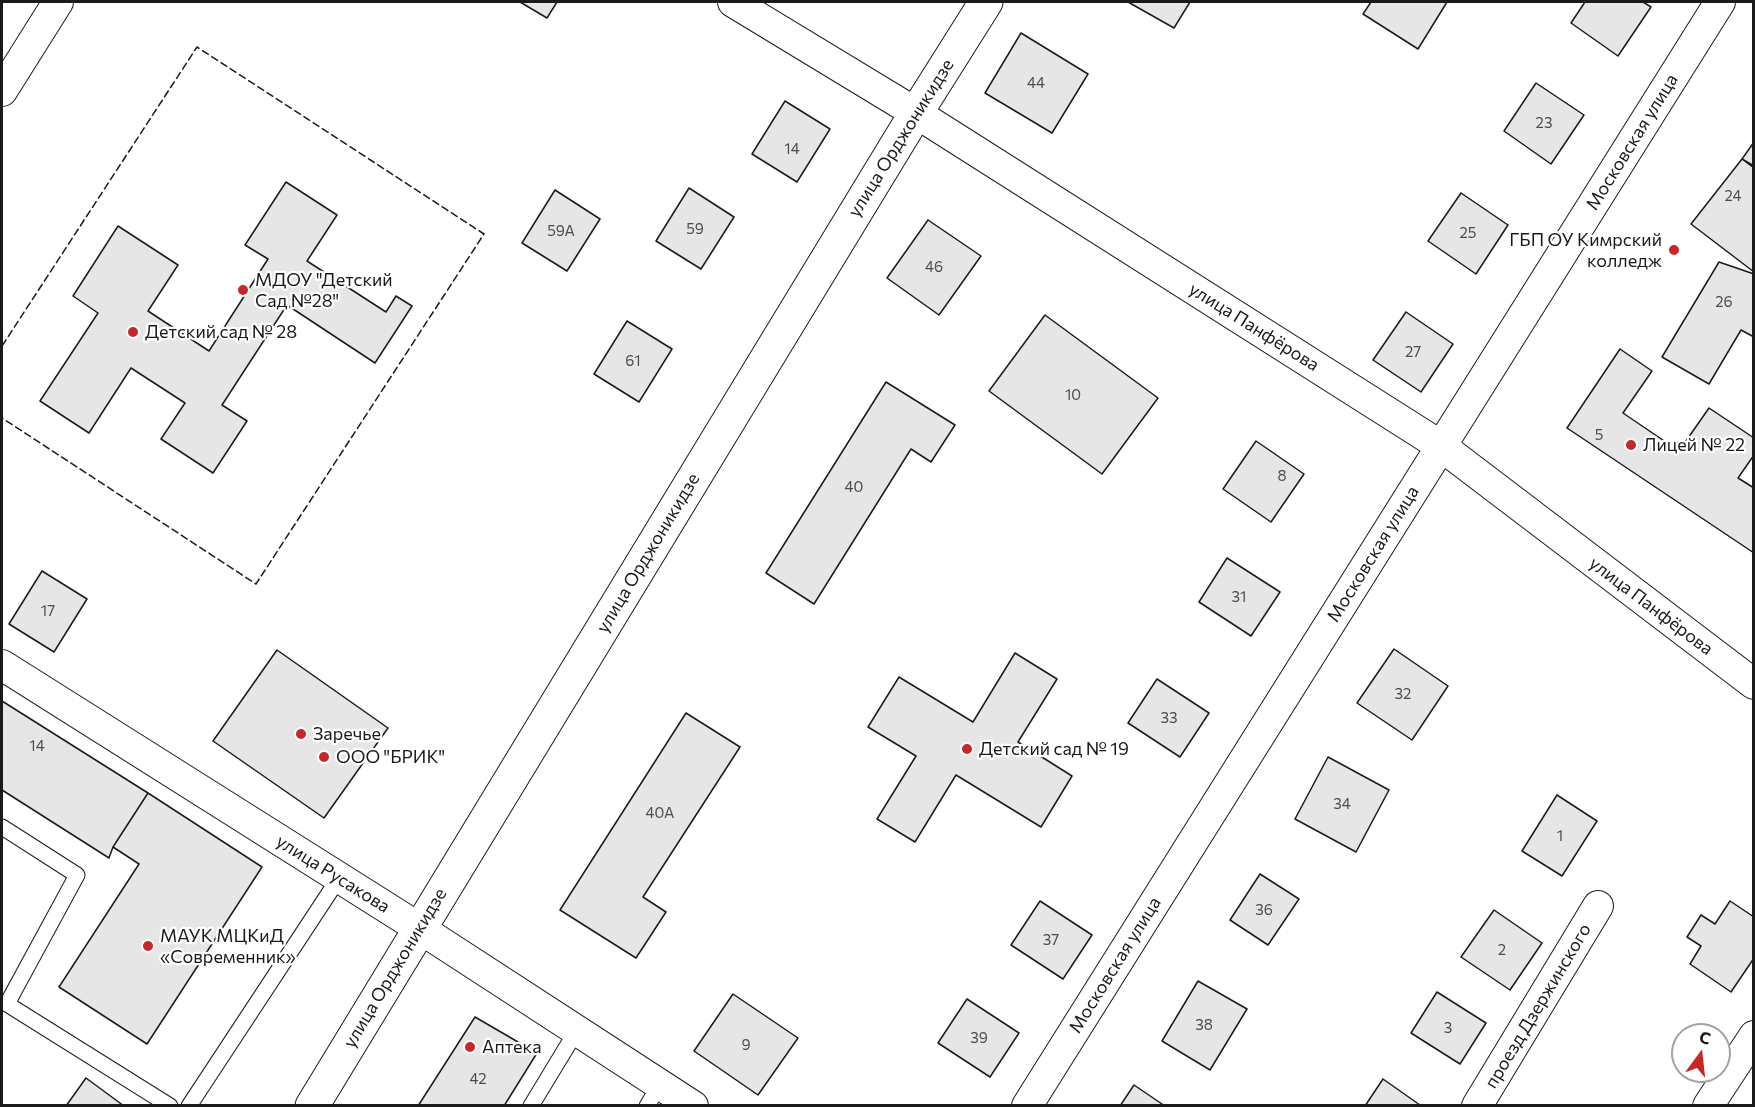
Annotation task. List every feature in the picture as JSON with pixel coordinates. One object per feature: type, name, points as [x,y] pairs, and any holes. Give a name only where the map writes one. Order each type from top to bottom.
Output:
[{"type":"main road","name":"улица Орджоникидзе","points":[[312,1106],[916,113],[986,2]]},
{"type":"street","points":[[2,91],[58,2]]},
{"type":"street","name":"улица Панфёрова","points":[[733,2],[916,113],[1441,446],[1754,684]]},
{"type":"street","name":"Московская улица","points":[[1027,1106],[1720,2]]},
{"type":"street","name":"улица Русакова","points":[[2,665],[577,1030],[654,1095],[693,1106]]},
{"type":"street","name":"проезд Дзержинского","points":[[1476,1106],[1599,906]]},
{"type":"street","points":[[1708,1106],[1754,1036]]},
{"type":"lane","points":[[2,827],[77,875],[7,1004],[170,1106]]},
{"type":"lane","points":[[189,1106],[339,878]]},
{"type":"lane","points":[[531,1106],[577,1030]]},
{"type":"building","points":[[520,2],[557,2],[547,18]]},
{"type":"building","points":[[1128,2],[1190,2],[1174,28]]},
{"type":"building","points":[[1371,2],[1447,2],[1418,49],[1363,14]]},
{"type":"building","points":[[1585,2],[1643,2],[1651,7],[1618,56],[1571,23]]},
{"type":"building","points":[[1021,33],[1088,74],[1052,133],[985,93]]},
{"type":"building","points":[[1536,83],[1584,115],[1551,164],[1504,131]]},
{"type":"building","points":[[785,101],[830,129],[797,182],[752,154]]},
{"type":"building","points":[[1754,142],[1754,166],[1742,159]]},
{"type":"building","points":[[1742,159],[1754,168],[1754,272],[1691,224]]},
{"type":"building","name":"Детский сад № 28","points":[[286,182],[337,215],[307,261],[386,312],[396,296],[412,306],[375,363],[287,305],[222,405],[247,421],[213,473],[161,439],[185,403],[131,368],[89,433],[40,401],[98,313],[73,296],[118,226],[178,265],[148,311],[209,351],[268,259],[245,245]]},
{"type":"building","points":[[689,188],[734,217],[701,269],[656,241]]},
{"type":"building","points":[[555,190],[600,219],[567,271],[522,243]]},
{"type":"building","points":[[1461,193],[1508,225],[1476,274],[1428,241]]},
{"type":"building","points":[[928,220],[981,256],[939,315],[887,278]]},
{"type":"building","points":[[1719,262],[1754,274],[1754,337],[1741,330],[1709,384],[1662,357]]},
{"type":"building","points":[[1406,312],[1453,344],[1421,392],[1373,360]]},
{"type":"building","points":[[1045,315],[1158,398],[1102,474],[989,391]]},
{"type":"building","points":[[627,321],[672,349],[639,402],[594,374]]},
{"type":"building","name":"Лицей № 22","points":[[1620,349],[1652,371],[1623,413],[1679,451],[1709,408],[1754,438],[1754,455],[1738,478],[1754,488],[1754,553],[1567,428]]},
{"type":"building","points":[[886,382],[955,425],[931,462],[911,449],[814,604],[766,573]]},
{"type":"building","points":[[1256,441],[1304,474],[1271,522],[1223,489]]},
{"type":"building","points":[[1227,558],[1280,592],[1251,636],[1199,602]]},
{"type":"building","points":[[42,571],[87,599],[54,652],[9,624]]},
{"type":"building","points":[[1394,649],[1448,686],[1412,740],[1357,703]]},
{"type":"building","name":"Заречье","points":[[277,650],[388,728],[324,818],[213,741]]},
{"type":"building","name":"Детский сад № 19","points":[[1015,653],[1057,679],[1018,742],[1072,776],[1041,827],[956,775],[915,842],[877,819],[916,756],[868,727],[899,677],[973,722]]},
{"type":"building","points":[[1157,679],[1209,713],[1180,757],[1128,723]]},
{"type":"building","points":[[2,701],[148,793],[113,847],[109,858],[2,790]]},
{"type":"building","points":[[686,713],[740,747],[643,897],[666,912],[636,958],[560,910]]},
{"type":"building","points":[[1328,757],[1389,790],[1356,852],[1295,819]]},
{"type":"building","name":"МАУК МЦКиД «Современник»","points":[[148,793],[262,867],[147,1044],[59,987],[139,864],[113,847]]},
{"type":"building","points":[[1557,795],[1597,821],[1562,876],[1522,851]]},
{"type":"building","points":[[1260,874],[1299,899],[1268,945],[1230,920]]},
{"type":"building","points":[[1040,901],[1092,935],[1063,979],[1011,945]]},
{"type":"building","points":[[1730,901],[1754,917],[1754,958],[1731,992],[1690,964],[1701,946],[1687,937],[1701,915],[1715,924]]},
{"type":"building","points":[[1494,910],[1542,943],[1510,990],[1461,957]]},
{"type":"building","points":[[1198,981],[1247,1009],[1210,1070],[1162,1041]]},
{"type":"building","points":[[1437,992],[1486,1023],[1460,1064],[1411,1033]]},
{"type":"building","points":[[733,994],[798,1038],[758,1095],[694,1051]]},
{"type":"building","points":[[967,999],[1019,1033],[990,1077],[938,1043]]},
{"type":"building","points":[[475,1017],[537,1053],[504,1106],[418,1106]]},
{"type":"building","points":[[86,1078],[124,1106],[66,1106]]},
{"type":"building","points":[[1383,1079],[1420,1105],[1365,1106]]},
{"type":"building","points":[[1134,1085],[1165,1106],[1120,1106]]},
{"type":"fence","points":[[2,346],[197,47],[484,234],[256,584],[2,418]]},
{"type":"place","name":"ГБП ОУ Кимрский колледж","points":[[1674,250]]},
{"type":"place","name":"МДОУ \"Детский Сад №28\"","points":[[243,290]]},
{"type":"place","name":"Детский сад № 28","points":[[133,332]]},
{"type":"place","name":"Лицей № 22","points":[[1631,445]]},
{"type":"place","name":"Заречье","points":[[301,734]]},
{"type":"place","name":"Детский сад № 19","points":[[967,749]]},
{"type":"place","name":"ООО \"БРИК\"","points":[[324,757]]},
{"type":"place","name":"МАУК МЦКиД «Современник»","points":[[148,946]]},
{"type":"place","name":"Аптека","points":[[470,1047]]}]
